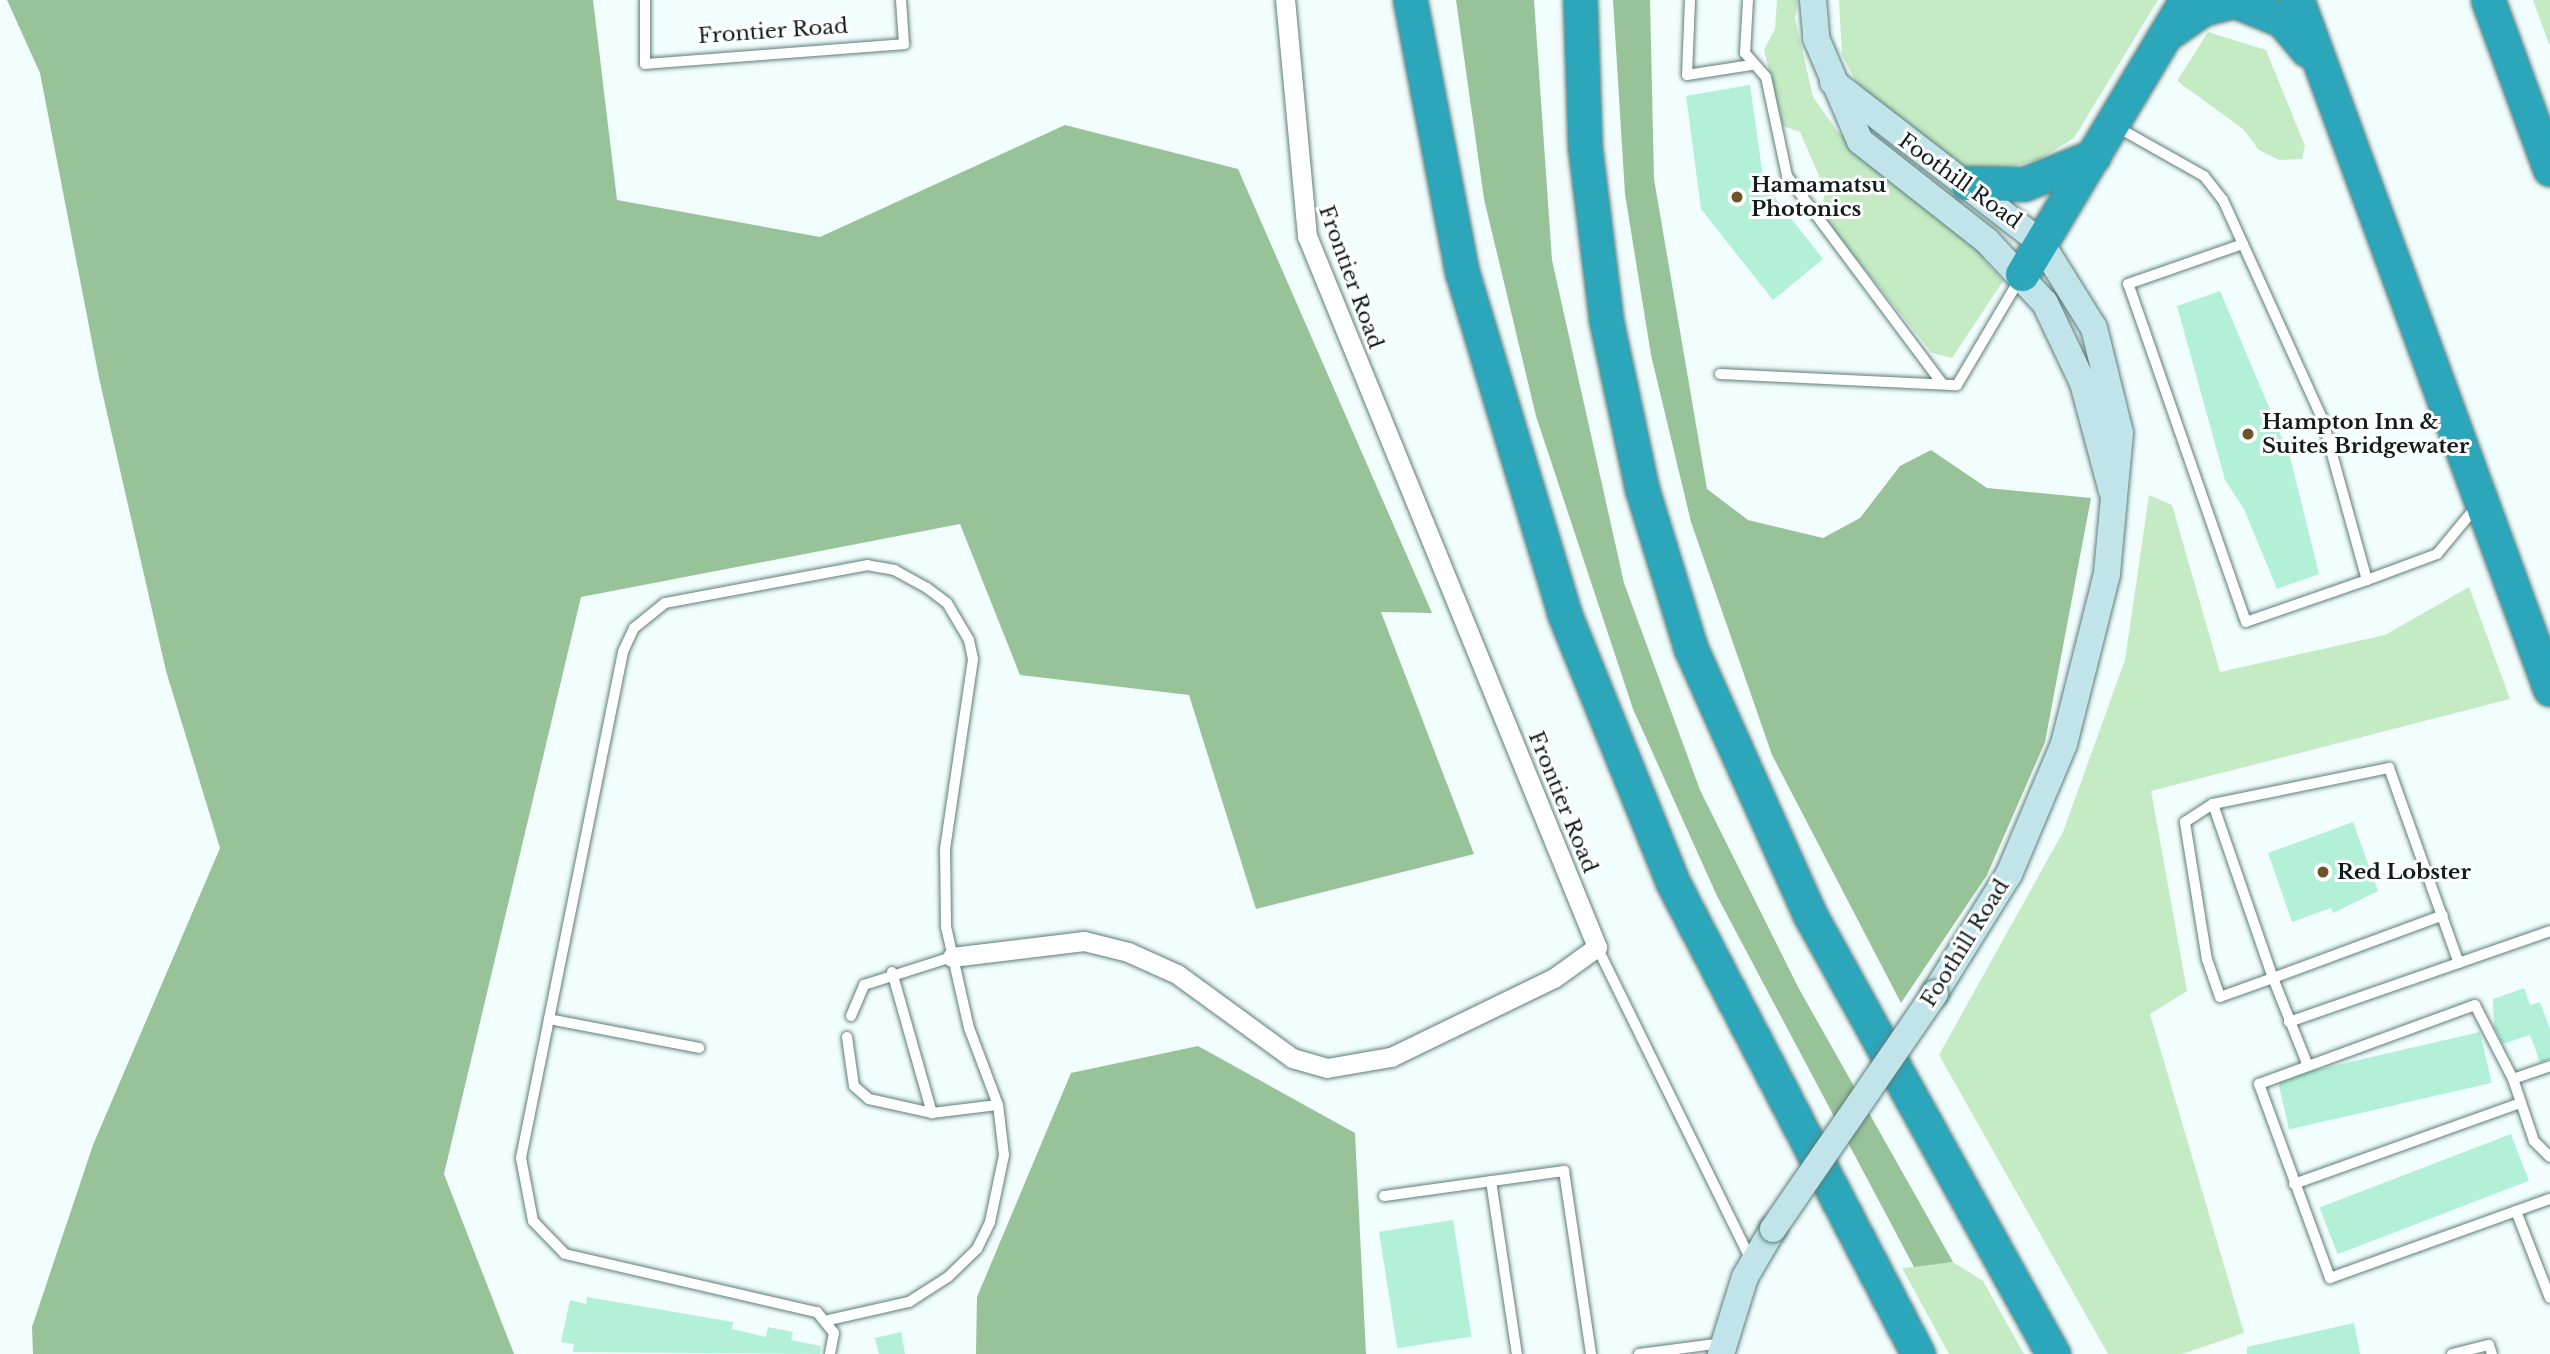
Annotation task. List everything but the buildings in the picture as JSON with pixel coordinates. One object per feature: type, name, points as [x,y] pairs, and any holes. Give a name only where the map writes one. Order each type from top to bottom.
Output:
[{"type":"highway","points":[[1410,0],[1462,272],[1564,613],[1679,895],[1918,1354]]},
{"type":"highway","points":[[1580,0],[1584,148],[1606,320],[1642,489],[1691,649],[1810,915],[2053,1354]]},
{"type":"highway","points":[[2022,274],[2114,125],[2186,0]]},
{"type":"highway","points":[[2297,0],[2550,689]]},
{"type":"highway","points":[[2488,0],[2550,169]]},
{"type":"highway","points":[[2169,33],[2217,3],[2249,3],[2282,20],[2328,81]]},
{"type":"highway","points":[[1966,183],[2024,184],[2094,156]]},
{"type":"street","name":"Frontier Road","points":[[1285,0],[1307,236],[1597,947]]},
{"type":"street","name":"Foothill Road","points":[[1722,1349],[1752,1262],[1935,993],[2009,874],[2064,744],[2107,574],[2112,491],[2067,344],[2022,274],[1860,141],[1816,38],[1813,0]]},
{"type":"street","name":"Foothill Road","points":[[1833,82],[2041,243],[2071,285],[2107,362],[2120,433],[2121,471],[2112,491]]},
{"type":"street","points":[[952,957],[1084,941],[1128,952],[1177,974],[1292,1058],[1327,1068],[1391,1057],[1554,978],[1597,947]]},
{"type":"lane","name":"Frontier Road","points":[[645,0],[645,64],[904,44],[901,0]]},
{"type":"lane","points":[[1690,0],[1687,75],[1751,65]]},
{"type":"lane","points":[[1748,0],[1745,53],[1751,65],[1766,78],[1792,185],[1942,383]]},
{"type":"lane","points":[[2114,125],[2215,186],[2322,418],[2367,580]]},
{"type":"lane","points":[[2243,244],[2128,284],[2246,622],[2437,554],[2480,501]]},
{"type":"lane","points":[[1720,374],[1957,385],[2022,274]]},
{"type":"lane","points":[[868,565],[895,570],[947,603],[969,640],[972,659],[945,849],[952,957],[998,1105],[1004,1155],[999,1192],[977,1249],[909,1302],[829,1320],[565,1254],[546,1239],[527,1206],[521,1158],[622,652],[634,628],[665,603],[868,565]]},
{"type":"lane","points":[[2443,915],[2220,997],[2207,960],[2185,821],[2213,804],[2389,768],[2443,915],[2459,963]]},
{"type":"lane","points":[[2213,804],[2273,978],[2308,1066]]},
{"type":"lane","points":[[2290,1022],[2550,931]]},
{"type":"lane","points":[[1597,947],[1752,1262]]},
{"type":"lane","points":[[851,1016],[864,985],[892,972],[952,957]]},
{"type":"lane","points":[[892,972],[932,1113]]},
{"type":"lane","points":[[2550,1157],[2534,1141],[2513,1079],[2475,1005],[2259,1084],[2329,1278],[2550,1199]]},
{"type":"lane","points":[[549,1019],[699,1048]]},
{"type":"lane","points":[[847,1037],[854,1086],[869,1099],[932,1113],[998,1105]]},
{"type":"lane","points":[[2513,1079],[2550,1066]]},
{"type":"lane","points":[[2294,1184],[2520,1103]]},
{"type":"lane","points":[[1384,1196],[1564,1171],[1591,1354]]},
{"type":"lane","points":[[1491,1181],[1517,1354]]},
{"type":"lane","points":[[2516,1211],[2550,1298]]},
{"type":"lane","points":[[829,1320],[830,1354]]},
{"type":"lane","points":[[2452,1354],[2489,1345],[2491,1354]]},
{"type":"lane","points":[[1639,1354],[1722,1349]]},
{"type":"green space","points":[[7,0],[593,0],[617,200],[820,237],[1065,125],[1238,169],[1432,613],[1381,612],[1474,854],[1256,909],[1189,695],[1020,675],[960,524],[581,597],[444,1174],[514,1354],[33,1354],[32,1327],[93,1145],[220,848],[166,671],[99,378],[40,73]]},
{"type":"green space","points":[[1456,0],[1534,0],[1552,260],[1624,583],[1700,790],[1798,987],[1953,1262],[1914,1267],[1717,896],[1633,709],[1536,416],[1484,199]]},
{"type":"green space","points":[[1613,0],[1650,0],[1654,179],[1707,489],[1748,520],[1823,538],[1860,518],[1900,466],[1931,450],[1987,488],[2091,498],[2045,742],[1987,875],[1901,1003],[1772,755],[1691,522],[1651,355],[1625,194]]},
{"type":"green space","points":[[1777,0],[1798,0],[1795,18],[1813,97],[1838,132],[1987,253],[1983,259],[2003,281],[1952,358],[1932,353],[1819,212],[1826,192],[1800,132],[1783,126],[1764,50],[1775,29]]},
{"type":"green space","points":[[1839,0],[2158,0],[2074,138],[2040,159],[1999,170],[1960,167],[1865,99],[1842,55]]},
{"type":"green space","points":[[2533,0],[2550,0],[2550,44],[2549,44]]},
{"type":"green space","points":[[2208,32],[2266,50],[2305,146],[2302,159],[2279,160],[2259,150],[2243,129],[2177,81]]},
{"type":"green space","points":[[2149,495],[2172,505],[2220,672],[2385,635],[2469,587],[2510,699],[2151,791],[2187,991],[2150,1014],[2244,1333],[2182,1354],[2108,1354],[1939,1055],[2063,832],[2125,660]]},
{"type":"green space","points":[[1198,1046],[1355,1133],[1366,1354],[976,1354],[977,1297],[1071,1073]]},
{"type":"green space","points":[[1953,1262],[1983,1281],[2024,1354],[1949,1354],[1902,1268]]},
{"type":"place","name":"Hamamatsu Photonics","points":[[1737,197]]},
{"type":"place","name":"Hampton Inn & Suites Bridgewater","points":[[2248,434]]},
{"type":"place","name":"Red Lobster","points":[[2323,872]]}]
